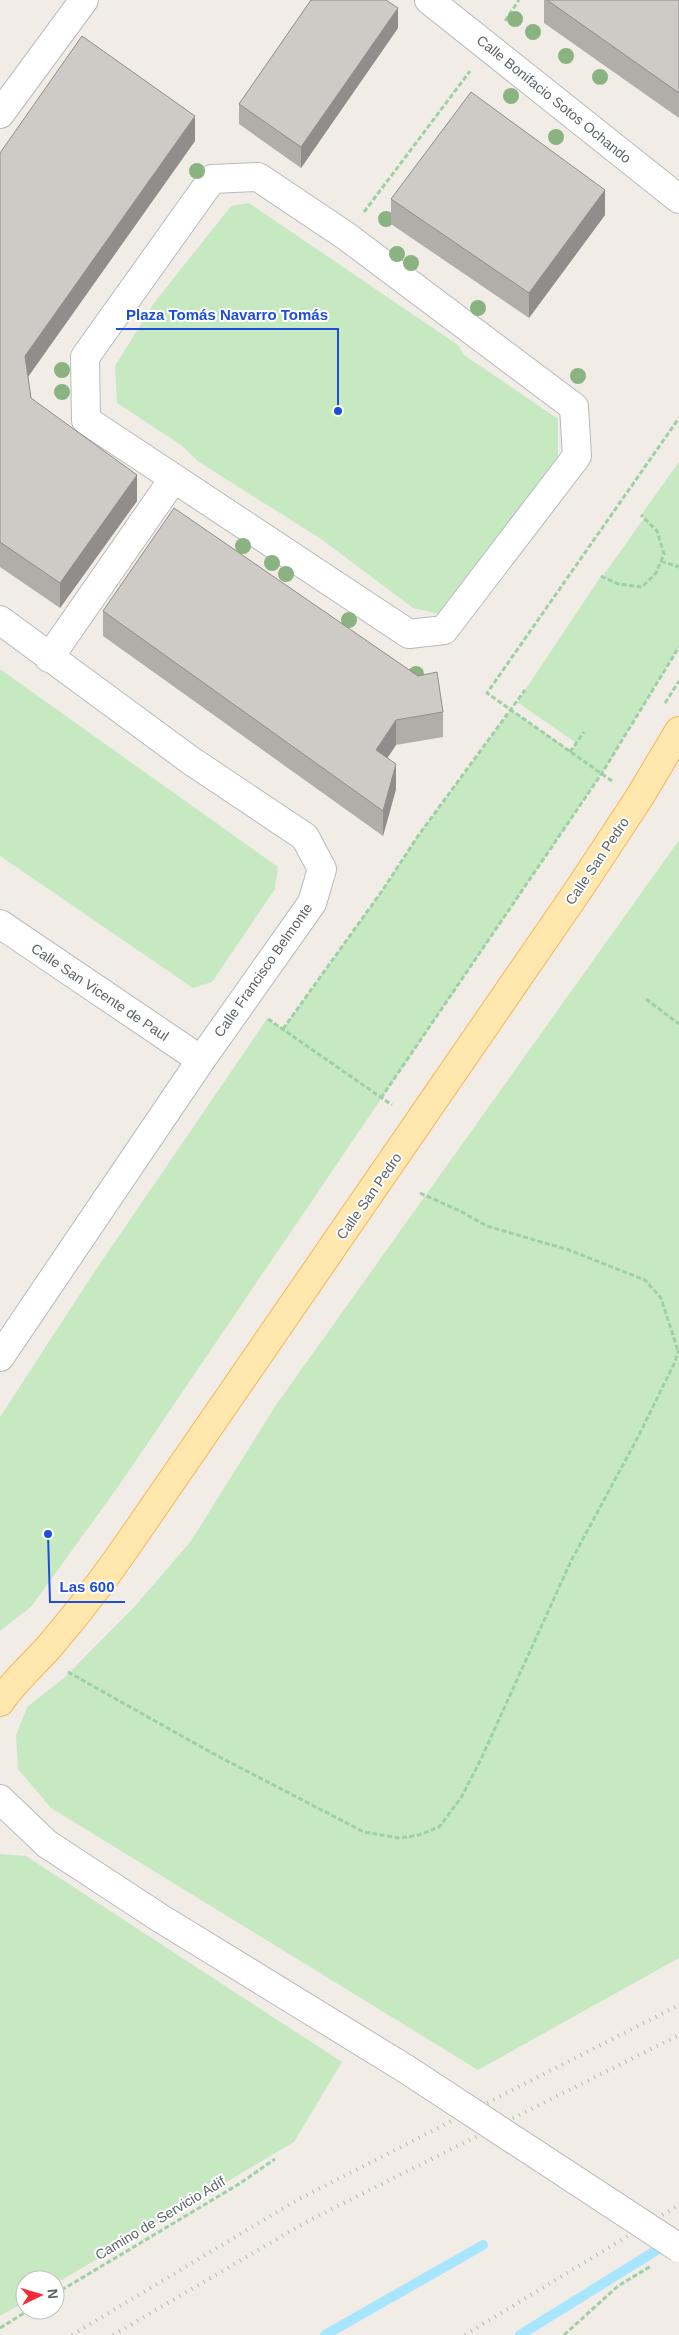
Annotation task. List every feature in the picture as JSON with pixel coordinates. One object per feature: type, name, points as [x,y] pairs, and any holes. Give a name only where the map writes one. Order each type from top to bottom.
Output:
[{"type":"main road","name":"Calle San Pedro","points":[[0,1702],[10,1687],[45,1651],[90,1598],[579,889],[639,798],[679,731]]},
{"type":"main road","points":[[0,1668],[16,1664],[45,1651]]},
{"type":"street","points":[[0,114],[84,0]]},
{"type":"street","name":"Calle Bonifacio Sotos Ochando","points":[[429,0],[679,199]]},
{"type":"street","points":[[258,178],[346,236],[574,407],[577,456],[444,630],[409,634],[86,420],[84,357],[212,179],[258,178]]},
{"type":"street","points":[[49,658],[174,478]]},
{"type":"street","name":"Calle Francisco Belmonte","points":[[0,620],[49,658],[190,760],[305,837],[322,868],[312,903],[201,1060],[0,1358]]},
{"type":"street","name":"Calle San Vicente de Paul","points":[[0,924],[201,1060]]},
{"type":"street","points":[[0,1799],[46,1844],[160,1918],[406,2069],[679,2248]]},
{"type":"path","points":[[346,236],[489,47]]},
{"type":"path","points":[[613,782],[487,693],[679,418]]},
{"type":"path","points":[[601,576],[618,584],[642,587],[656,573],[664,554],[657,532],[641,515]]},
{"type":"path","points":[[661,561],[679,566]]},
{"type":"path","points":[[381,1098],[602,773],[679,647]]},
{"type":"path","points":[[283,1030],[382,891],[418,836],[525,690]]},
{"type":"path","points":[[570,752],[584,732]]},
{"type":"path","points":[[646,999],[679,1024]]},
{"type":"path","points":[[263,1016],[398,1109]]},
{"type":"path","points":[[65,1670],[212,1752],[364,1832],[399,1838],[419,1836],[439,1827],[461,1798],[481,1759],[571,1561],[638,1437],[679,1352],[661,1298],[645,1280],[569,1250],[487,1226],[420,1193]]},
{"type":"path","name":"Camino de Servicio Adif","points":[[65,2288],[239,2184],[275,2159]]},
{"type":"path","points":[[564,2335],[618,2286],[656,2263]]},
{"type":"path","points":[[0,2328],[15,2319]]},
{"type":"green space","points":[[249,203],[458,345],[464,355],[558,419],[558,457],[439,614],[413,608],[321,539],[199,462],[181,445],[117,403],[115,366],[154,303],[231,206]]},
{"type":"green space","points":[[679,462],[679,647],[602,773],[120,1484],[31,1607],[0,1631],[0,1417],[95,1271],[267,1019],[283,1029],[382,891],[418,836],[511,710],[571,751],[576,743],[517,702],[601,576],[603,576],[644,518],[641,515]]},
{"type":"green space","points":[[0,669],[278,867],[275,889],[212,982],[193,988],[0,856]]},
{"type":"green space","points":[[679,840],[679,1958],[478,2070],[51,1808],[18,1769],[16,1735],[27,1707],[64,1678],[135,1606],[191,1541],[276,1405]]},
{"type":"green space","points":[[0,1854],[26,1856],[342,2062],[294,2142],[65,2278],[65,2270],[15,2270],[15,2308],[0,2316]]},
{"type":"building","points":[[311,0],[386,0],[398,8],[301,147],[239,104]]},
{"type":"building","points":[[547,0],[679,0],[679,93]]},
{"type":"building","points":[[82,36],[195,116],[25,356],[31,398],[137,475],[60,583],[0,542],[0,153]]},
{"type":"building","points":[[471,92],[605,190],[529,293],[391,199]]},
{"type":"building","points":[[174,508],[418,676],[437,672],[443,712],[396,720],[376,750],[396,764],[383,811],[103,611]]},
{"type":"waterway","points":[[520,2335],[668,2243]]},
{"type":"waterway","points":[[325,2335],[483,2245]]},
{"type":"railway","points":[[72,2335],[297,2200],[679,2005]]},
{"type":"railway","points":[[113,2335],[308,2221],[679,2035]]},
{"type":"railway","points":[[465,2335],[679,2205]]},
{"type":"place","name":"Plaza Tomás Navarro Tomás","points":[[338,411]]},
{"type":"place","name":"Las 600","points":[[48,1534]]}]
